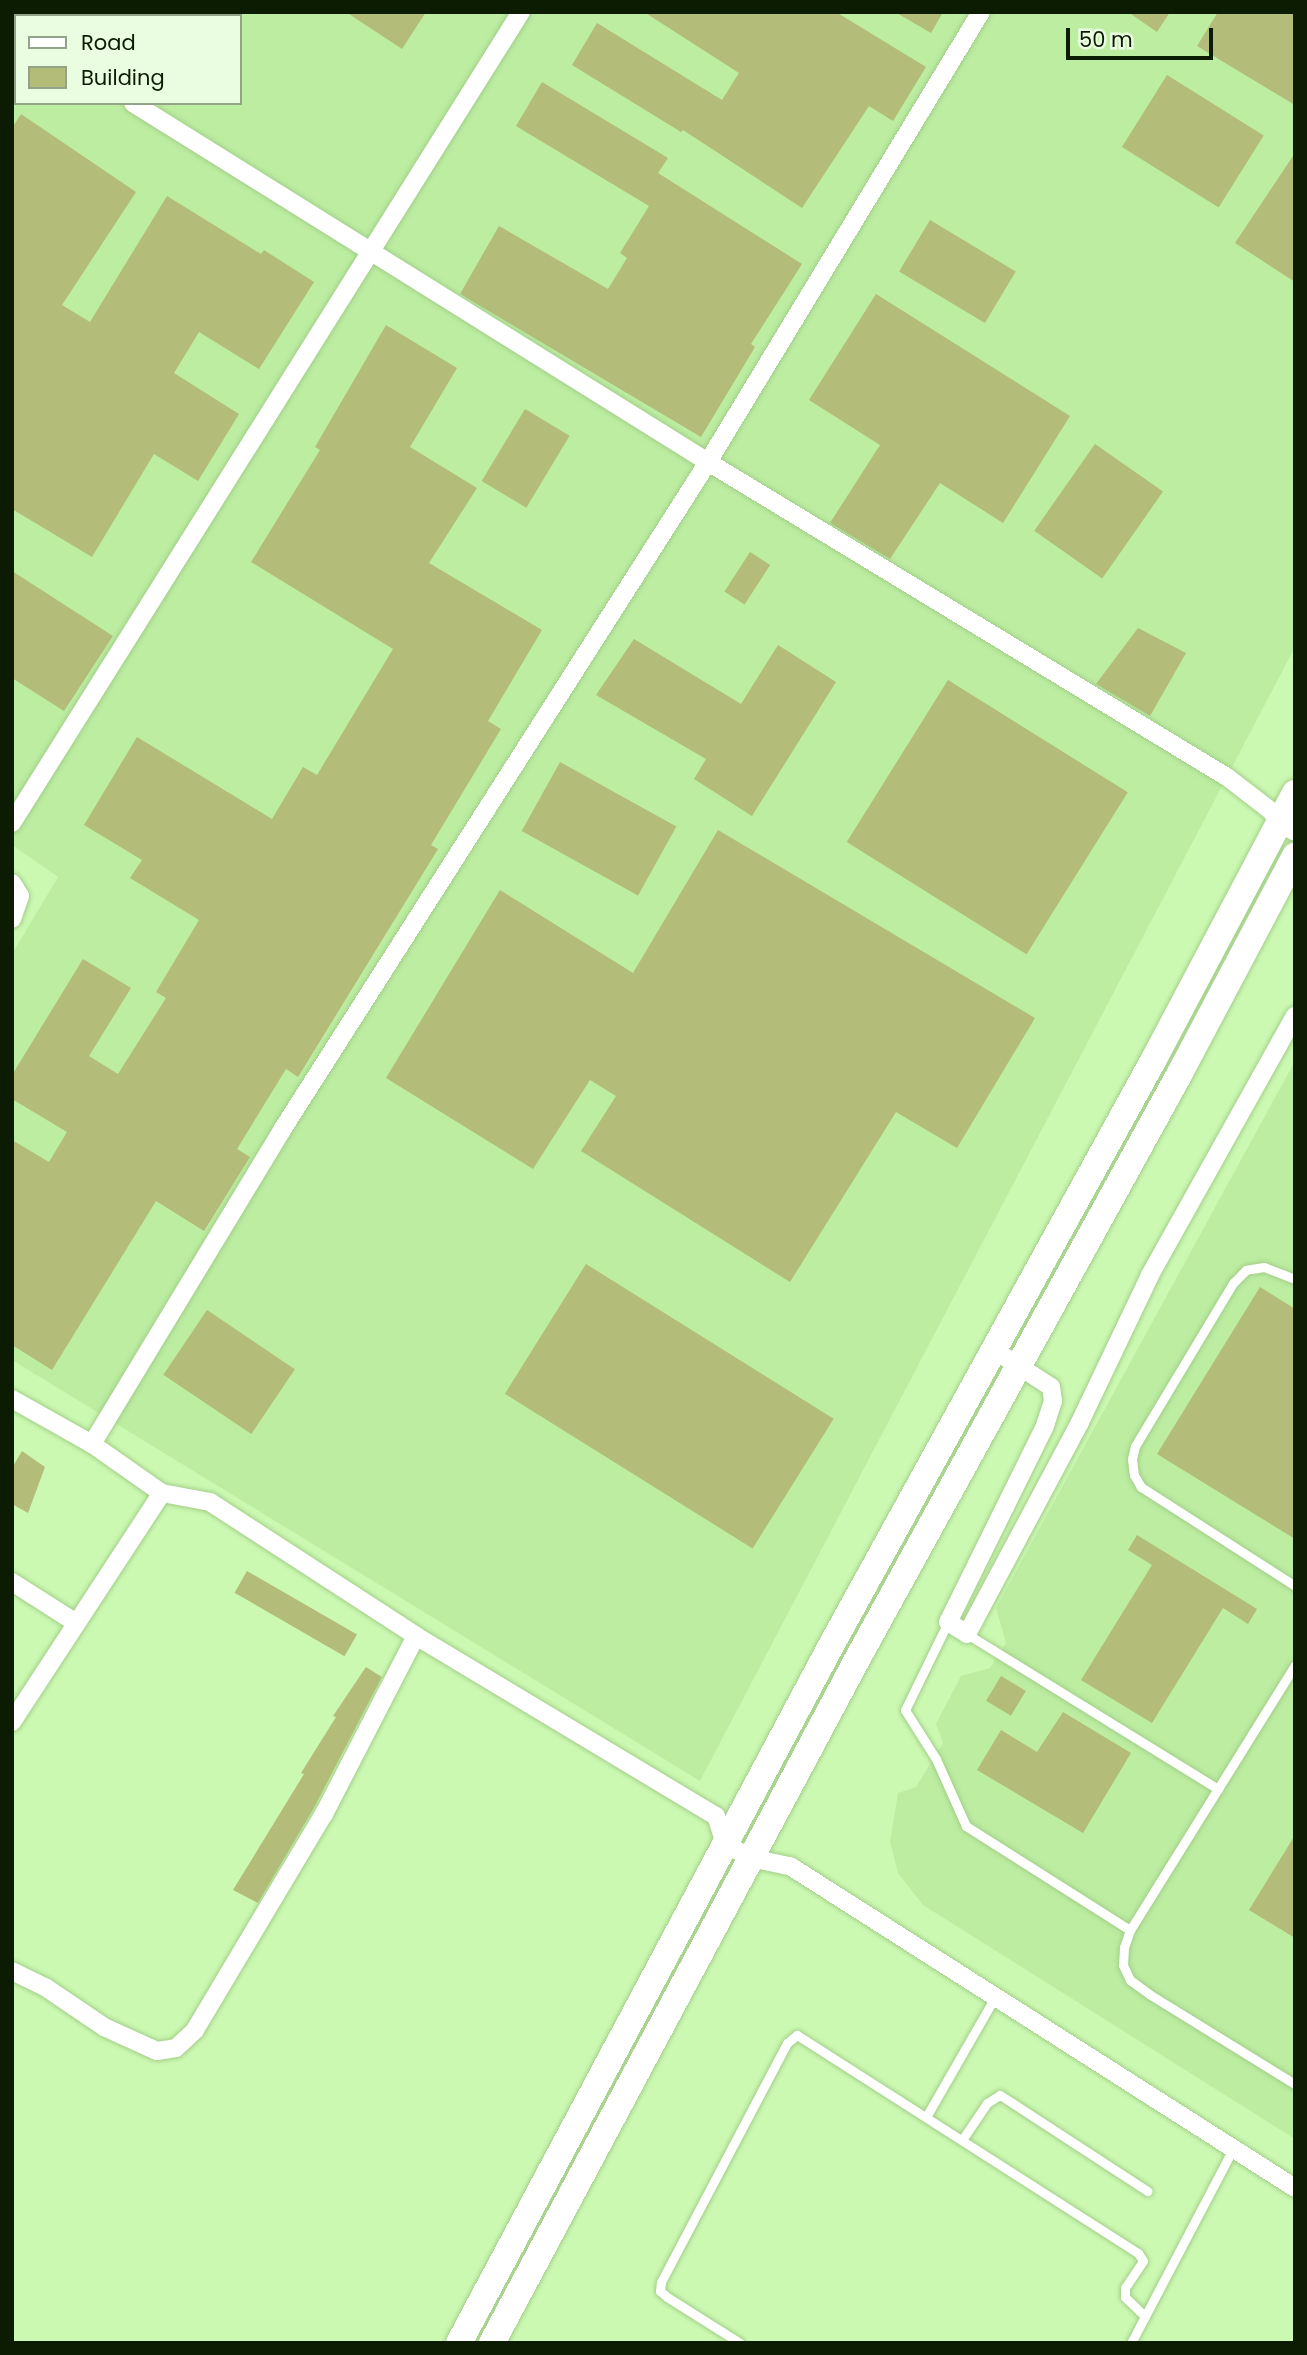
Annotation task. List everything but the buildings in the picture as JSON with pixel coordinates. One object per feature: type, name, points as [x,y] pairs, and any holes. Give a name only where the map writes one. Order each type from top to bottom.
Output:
[{"type":"main road","points":[[458,2343],[725,1843],[994,1350],[1287,828],[1295,793]]},
{"type":"main road","points":[[492,2343],[751,1858],[1295,856]]},
{"type":"street","points":[[12,823],[521,12]]},
{"type":"street","points":[[92,1444],[282,1130],[708,462],[981,12]]},
{"type":"street","points":[[136,105],[708,462],[1227,777],[1271,811],[1287,828]]},
{"type":"street","points":[[12,883],[19,896],[12,919]]},
{"type":"street","points":[[994,1350],[1051,1387],[1053,1401],[1044,1428],[948,1622],[967,1634],[1080,1422],[1150,1275],[1295,1016]]},
{"type":"street","points":[[12,1399],[92,1444],[162,1493],[211,1502],[416,1636],[716,1816],[725,1843],[751,1858],[790,1866],[1295,2188]]},
{"type":"street","points":[[12,1723],[162,1493]]},
{"type":"street","points":[[12,1582],[76,1623]]},
{"type":"street","points":[[12,1971],[45,1987],[104,2027],[157,2051],[176,2048],[195,2031],[324,1814],[416,1636]]},
{"type":"lane","points":[[1295,1279],[1264,1267],[1246,1270],[1233,1283],[1135,1446],[1132,1459],[1134,1475],[1141,1487],[1295,1586]]},
{"type":"lane","points":[[948,1622],[905,1710],[936,1759],[967,1826],[1130,1930]]},
{"type":"lane","points":[[967,1634],[1218,1789]]},
{"type":"lane","points":[[1295,1665],[1130,1930],[1124,1947],[1123,1965],[1130,1980],[1295,2084]]},
{"type":"lane","points":[[926,2117],[995,1997]]},
{"type":"lane","points":[[740,2343],[667,2297],[660,2291],[661,2282],[787,2043],[797,2035],[1138,2253],[1143,2261],[1125,2288],[1125,2297],[1145,2316]]},
{"type":"lane","points":[[962,2140],[987,2103],[1000,2095],[1147,2190]]},
{"type":"lane","points":[[1131,2343],[1233,2148]]},
{"type":"shaded area","points":[[12,12],[1295,12],[1295,647],[700,1781],[12,1360],[12,954],[58,877],[12,845]]},
{"type":"shaded area","points":[[1295,1061],[1295,2139],[923,1905],[898,1873],[890,1842],[898,1793],[916,1787],[943,1743],[936,1724],[961,1676],[990,1668],[1006,1643],[996,1608]]}]
